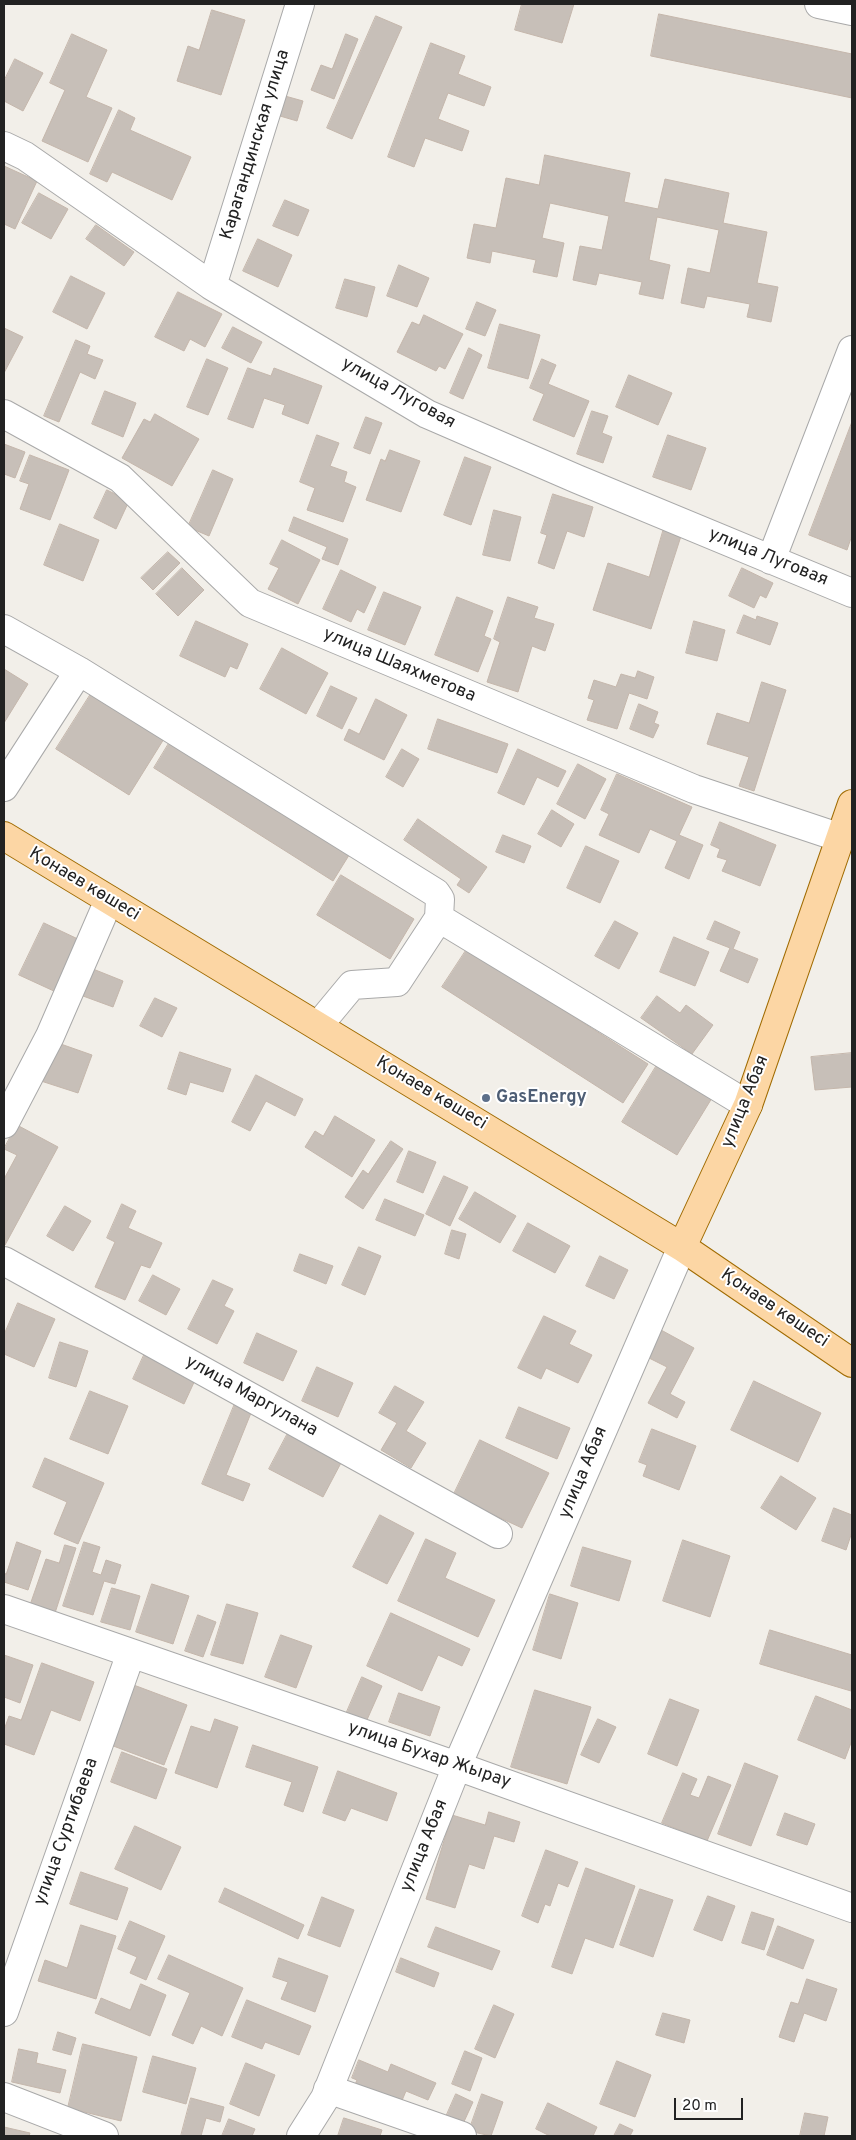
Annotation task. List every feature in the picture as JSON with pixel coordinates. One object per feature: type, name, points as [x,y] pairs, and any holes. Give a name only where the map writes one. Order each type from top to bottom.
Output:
[{"type":"main road","name":"улица Абая","points":[[682,1246],[748,1105],[852,804]]},
{"type":"main road","name":"Қонаев көшесі","points":[[4,836],[682,1246],[852,1363]]},
{"type":"street","name":"Карагандинская улица","points":[[212,286],[300,4]]},
{"type":"street","points":[[819,4],[852,11]]},
{"type":"street","name":"улица Луговая","points":[[4,146],[25,156],[212,286],[427,414],[577,479],[852,593]]},
{"type":"street","points":[[771,560],[852,350]]},
{"type":"street","name":"улица Шаяхметова","points":[[4,414],[120,478],[250,603],[694,789],[841,838]]},
{"type":"street","points":[[4,629],[79,671],[436,893],[440,899],[439,918],[397,982],[352,986],[318,1026]]},
{"type":"street","points":[[4,787],[79,671]]},
{"type":"street","points":[[4,1124],[50,1036],[109,900]]},
{"type":"street","points":[[439,918],[748,1105]]},
{"type":"street","name":"улица Абая","points":[[301,2136],[328,2090],[457,1766],[682,1246]]},
{"type":"street","name":"улица Маргулана","points":[[4,1261],[498,1534]]},
{"type":"street","name":"улица Бухар Жырау","points":[[4,1608],[457,1766],[852,1908]]},
{"type":"street","name":"улица Суртибаева","points":[[4,2012],[9,1982],[131,1653]]},
{"type":"street","points":[[328,2090],[462,2136]]},
{"type":"street","points":[[4,2096],[104,2136]]},
{"type":"building","points":[[522,4],[574,4],[562,43],[515,30]]},
{"type":"building","points":[[212,10],[245,20],[221,95],[177,81],[188,46],[199,50]]},
{"type":"building","points":[[659,14],[852,54],[852,98],[651,56]]},
{"type":"building","points":[[376,16],[402,27],[352,139],[327,128]]},
{"type":"building","points":[[72,34],[107,50],[86,97],[112,108],[88,162],[42,141],[65,90],[50,83]]},
{"type":"building","points":[[346,34],[358,39],[334,99],[311,90],[321,65],[332,69]]},
{"type":"building","points":[[431,43],[465,56],[458,74],[491,87],[484,106],[448,93],[438,119],[469,131],[462,151],[425,138],[414,167],[388,157]]},
{"type":"building","points":[[15,59],[43,73],[23,111],[4,101],[4,81]]},
{"type":"building","points":[[285,96],[303,101],[297,121],[280,116]]},
{"type":"building","points":[[119,110],[135,118],[130,130],[191,157],[172,200],[112,172],[107,182],[90,174]]},
{"type":"building","points":[[545,155],[630,173],[624,202],[658,209],[665,179],[729,193],[723,223],[767,232],[757,283],[778,287],[771,322],[747,317],[750,304],[707,296],[704,308],[681,303],[688,268],[710,273],[719,230],[657,217],[649,260],[670,265],[663,299],[639,294],[642,282],[599,273],[596,285],[573,280],[580,246],[602,250],[609,216],[550,203],[542,238],[564,243],[557,277],[533,272],[536,260],[492,251],[490,263],[467,258],[474,224],[496,228],[506,178],[539,185]]},
{"type":"building","points":[[4,166],[37,181],[15,229],[4,224]]},
{"type":"building","points":[[39,193],[68,209],[51,239],[22,223]]},
{"type":"building","points":[[285,200],[309,210],[298,236],[273,226]]},
{"type":"building","points":[[96,225],[134,252],[124,266],[86,239]]},
{"type":"building","points":[[258,239],[292,255],[278,287],[243,271]]},
{"type":"building","points":[[399,265],[429,278],[417,307],[387,296]]},
{"type":"building","points":[[71,276],[105,293],[87,329],[53,312]]},
{"type":"building","points":[[345,279],[375,287],[367,317],[336,308]]},
{"type":"building","points":[[178,292],[222,314],[205,347],[190,339],[184,351],[155,337]]},
{"type":"building","points":[[477,302],[496,310],[485,336],[466,329]]},
{"type":"building","points":[[424,315],[463,334],[445,369],[439,366],[436,371],[397,352],[412,322],[419,325]]},
{"type":"building","points":[[500,324],[540,335],[528,379],[488,368]]},
{"type":"building","points":[[233,327],[262,342],[251,363],[222,348]]},
{"type":"building","points":[[4,328],[23,337],[4,373]]},
{"type":"building","points":[[76,340],[90,346],[87,354],[103,360],[95,379],[80,372],[59,422],[44,416]]},
{"type":"building","points":[[469,348],[482,355],[463,399],[450,393]]},
{"type":"building","points":[[207,359],[228,368],[208,415],[187,407]]},
{"type":"building","points":[[542,359],[556,365],[548,384],[589,401],[574,437],[533,420],[544,394],[530,388]]},
{"type":"building","points":[[248,368],[271,376],[274,368],[322,386],[308,424],[282,414],[285,405],[264,398],[253,428],[228,419]]},
{"type":"building","points":[[629,375],[672,393],[658,425],[616,407]]},
{"type":"building","points":[[105,391],[136,403],[123,437],[92,424]]},
{"type":"building","points":[[592,411],[608,416],[602,433],[612,437],[603,463],[577,454]]},
{"type":"building","points":[[155,414],[199,439],[172,486],[122,458],[144,419],[150,422]]},
{"type":"building","points":[[366,417],[382,423],[370,454],[354,448]]},
{"type":"building","points":[[852,422],[852,535],[847,550],[809,535]]},
{"type":"building","points":[[317,435],[339,443],[330,466],[347,472],[344,482],[356,487],[343,522],[307,510],[315,488],[300,482]]},
{"type":"building","points":[[668,435],[706,448],[691,490],[653,477]]},
{"type":"building","points":[[4,444],[25,452],[15,478],[4,474]]},
{"type":"building","points":[[390,450],[420,461],[401,512],[366,500],[381,459],[385,461]]},
{"type":"building","points":[[30,455],[69,470],[50,520],[20,509],[29,484],[20,481]]},
{"type":"building","points":[[465,457],[491,467],[471,525],[444,515]]},
{"type":"building","points":[[213,470],[233,479],[209,536],[188,527]]},
{"type":"building","points":[[107,490],[129,501],[116,529],[94,518]]},
{"type":"building","points":[[553,494],[593,507],[584,537],[567,531],[554,569],[538,563],[547,535],[541,533]]},
{"type":"building","points":[[494,510],[521,517],[510,561],[483,555]]},
{"type":"building","points":[[294,517],[348,539],[338,565],[322,559],[327,547],[289,531]]},
{"type":"building","points":[[60,524],[99,540],[83,581],[44,565]]},
{"type":"building","points":[[664,528],[682,533],[651,629],[593,610],[608,563],[649,577]]},
{"type":"building","points":[[282,540],[320,560],[298,604],[268,589],[279,568],[270,564]]},
{"type":"building","points":[[168,552],[180,563],[153,590],[141,578]]},
{"type":"building","points":[[182,568],[204,590],[178,616],[156,594]]},
{"type":"building","points":[[742,568],[773,583],[766,598],[760,595],[754,608],[729,596]]},
{"type":"building","points":[[341,570],[376,587],[364,613],[357,609],[351,622],[323,609]]},
{"type":"building","points":[[384,592],[421,607],[405,645],[368,630]]},
{"type":"building","points":[[457,597],[493,611],[484,636],[491,639],[478,672],[435,655]]},
{"type":"building","points":[[508,597],[538,607],[534,618],[554,624],[545,651],[532,646],[518,692],[487,682],[500,642],[494,639]]},
{"type":"building","points":[[744,615],[756,620],[757,616],[778,623],[770,645],[737,633]]},
{"type":"building","points":[[196,621],[248,644],[237,669],[230,666],[225,677],[180,656]]},
{"type":"building","points":[[694,621],[725,630],[717,661],[686,653]]},
{"type":"building","points":[[282,648],[328,673],[306,714],[260,689]]},
{"type":"building","points":[[4,669],[28,684],[4,723]]},
{"type":"building","points":[[638,671],[654,677],[647,699],[629,693],[617,729],[587,720],[594,700],[588,698],[594,680],[616,687],[621,674],[635,678]]},
{"type":"building","points":[[762,682],[786,690],[754,791],[739,786],[749,757],[707,744],[717,713],[749,723]]},
{"type":"building","points":[[331,686],[357,698],[342,729],[317,716]]},
{"type":"building","points":[[94,689],[167,734],[129,795],[56,749]]},
{"type":"building","points":[[376,699],[407,715],[384,760],[344,740],[349,729],[359,734]]},
{"type":"building","points":[[639,704],[658,712],[654,723],[659,725],[653,738],[630,729]]},
{"type":"building","points":[[438,719],[508,744],[497,773],[428,749]]},
{"type":"building","points":[[171,740],[351,852],[333,881],[154,768]]},
{"type":"building","points":[[402,749],[419,759],[403,787],[386,777]]},
{"type":"building","points":[[518,749],[566,771],[558,787],[537,777],[524,805],[498,793]]},
{"type":"building","points":[[578,764],[606,779],[585,819],[557,804]]},
{"type":"building","points":[[617,774],[692,807],[679,835],[703,845],[689,879],[665,868],[677,841],[650,829],[639,853],[599,835],[609,814],[601,810]]},
{"type":"building","points":[[552,810],[574,824],[561,847],[538,834]]},
{"type":"building","points":[[418,819],[487,867],[469,893],[457,885],[461,879],[404,840]]},
{"type":"building","points":[[720,822],[776,845],[760,886],[722,871],[727,860],[717,857],[720,849],[711,845]]},
{"type":"building","points":[[503,835],[531,846],[524,863],[496,852]]},
{"type":"building","points":[[586,846],[619,861],[600,903],[567,888]]},
{"type":"building","points":[[341,875],[414,919],[390,959],[317,915]]},
{"type":"building","points":[[615,921],[638,933],[619,969],[595,956]]},
{"type":"building","points":[[715,921],[740,932],[733,949],[758,959],[748,983],[720,971],[730,948],[707,939]]},
{"type":"building","points":[[44,923],[80,940],[56,992],[19,975]]},
{"type":"building","points":[[674,937],[709,952],[695,986],[660,972]]},
{"type":"building","points":[[467,949],[648,1064],[623,1103],[442,987]]},
{"type":"building","points":[[93,969],[123,981],[113,1007],[83,996]]},
{"type":"building","points":[[657,996],[680,1013],[686,1005],[713,1025],[692,1054],[641,1018]]},
{"type":"building","points":[[155,998],[177,1008],[162,1037],[140,1026]]},
{"type":"building","points":[[55,1042],[92,1055],[78,1093],[41,1081]]},
{"type":"building","points":[[180,1052],[231,1069],[223,1092],[190,1082],[186,1095],[168,1089]]},
{"type":"building","points":[[852,1053],[852,1087],[815,1090],[811,1057]]},
{"type":"building","points":[[657,1065],[712,1098],[677,1155],[622,1122]]},
{"type":"building","points":[[256,1075],[303,1099],[295,1116],[266,1101],[250,1131],[232,1122]]},
{"type":"building","points":[[335,1116],[375,1140],[352,1177],[305,1147],[315,1131],[323,1136]]},
{"type":"building","points":[[17,1125],[58,1147],[5,1245],[4,1179],[17,1155],[4,1149]]},
{"type":"building","points":[[391,1141],[403,1149],[363,1209],[345,1197],[363,1170],[368,1174]]},
{"type":"building","points":[[409,1151],[436,1162],[423,1193],[397,1182]]},
{"type":"building","points":[[444,1176],[468,1187],[450,1226],[426,1214]]},
{"type":"building","points":[[475,1192],[516,1216],[500,1243],[459,1219]]},
{"type":"building","points":[[385,1199],[424,1215],[415,1236],[376,1220]]},
{"type":"building","points":[[122,1204],[136,1211],[128,1228],[162,1243],[150,1268],[141,1265],[125,1300],[95,1287],[115,1242],[107,1238]]},
{"type":"building","points":[[65,1206],[91,1221],[73,1251],[47,1236]]},
{"type":"building","points":[[528,1223],[570,1246],[555,1273],[513,1251]]},
{"type":"building","points":[[452,1230],[466,1234],[459,1259],[445,1254]]},
{"type":"building","points":[[359,1247],[381,1256],[365,1295],[342,1285]]},
{"type":"building","points":[[300,1254],[333,1266],[326,1284],[294,1271]]},
{"type":"building","points":[[600,1256],[628,1270],[614,1299],[586,1286]]},
{"type":"building","points":[[153,1275],[180,1289],[166,1315],[139,1301]]},
{"type":"building","points":[[213,1280],[233,1289],[224,1306],[234,1311],[217,1344],[188,1329]]},
{"type":"building","points":[[18,1303],[55,1319],[34,1367],[4,1354],[4,1335]]},
{"type":"building","points":[[544,1316],[576,1331],[569,1344],[592,1355],[578,1383],[546,1368],[541,1379],[518,1368]]},
{"type":"building","points":[[661,1330],[694,1348],[670,1394],[685,1402],[677,1418],[648,1403],[667,1367],[647,1357]]},
{"type":"building","points":[[257,1333],[297,1351],[283,1381],[244,1363]]},
{"type":"building","points":[[60,1342],[88,1351],[76,1387],[49,1378]]},
{"type":"building","points":[[145,1353],[196,1378],[184,1404],[133,1379]]},
{"type":"building","points":[[317,1367],[353,1383],[338,1417],[302,1401]]},
{"type":"building","points":[[754,1381],[821,1413],[798,1462],[731,1430]]},
{"type":"building","points":[[395,1386],[424,1402],[406,1431],[426,1443],[411,1468],[381,1450],[397,1423],[379,1413]]},
{"type":"building","points":[[90,1391],[128,1406],[108,1454],[70,1439]]},
{"type":"building","points":[[236,1401],[253,1408],[226,1475],[250,1484],[243,1501],[202,1484]]},
{"type":"building","points":[[519,1407],[570,1428],[557,1459],[506,1438]]},
{"type":"building","points":[[652,1429],[696,1446],[679,1490],[643,1476],[647,1465],[639,1462]]},
{"type":"building","points":[[288,1433],[342,1461],[323,1497],[269,1469]]},
{"type":"building","points":[[480,1440],[549,1473],[522,1528],[453,1496]]},
{"type":"building","points":[[45,1458],[104,1483],[78,1544],[54,1534],[67,1502],[33,1487]]},
{"type":"building","points":[[781,1476],[816,1498],[796,1530],[761,1508]]},
{"type":"building","points":[[834,1508],[852,1515],[852,1532],[846,1550],[822,1541]]},
{"type":"building","points":[[380,1515],[414,1533],[387,1584],[353,1567]]},
{"type":"building","points":[[426,1539],[456,1553],[445,1578],[495,1600],[478,1637],[398,1601]]},
{"type":"building","points":[[683,1540],[730,1556],[710,1617],[663,1601]]},
{"type":"building","points":[[17,1542],[41,1551],[28,1590],[4,1582],[4,1573],[6,1574]]},
{"type":"building","points":[[84,1542],[100,1547],[92,1572],[101,1575],[106,1560],[121,1565],[115,1584],[104,1581],[93,1615],[63,1606]]},
{"type":"building","points":[[65,1545],[76,1548],[55,1613],[30,1605],[46,1559],[59,1563]]},
{"type":"building","points":[[583,1547],[631,1561],[619,1601],[571,1586]]},
{"type":"building","points":[[152,1584],[189,1596],[173,1644],[136,1632]]},
{"type":"building","points":[[112,1588],[140,1596],[130,1630],[101,1622]]},
{"type":"building","points":[[550,1594],[578,1603],[561,1659],[533,1650]]},
{"type":"building","points":[[227,1604],[258,1613],[243,1664],[211,1655]]},
{"type":"building","points":[[391,1613],[470,1649],[462,1666],[438,1655],[422,1691],[367,1666]]},
{"type":"building","points":[[198,1615],[216,1622],[203,1657],[185,1651]]},
{"type":"building","points":[[770,1630],[852,1655],[851,1691],[760,1664]]},
{"type":"building","points":[[281,1635],[312,1646],[296,1688],[265,1677]]},
{"type":"building","points":[[4,1655],[33,1665],[20,1703],[4,1697]]},
{"type":"building","points":[[42,1663],[94,1682],[80,1721],[51,1710],[34,1755],[4,1744],[4,1730],[9,1716],[21,1720]]},
{"type":"building","points":[[362,1677],[382,1686],[366,1722],[346,1714]]},
{"type":"building","points":[[131,1684],[187,1705],[164,1765],[108,1744]]},
{"type":"building","points":[[535,1690],[591,1707],[567,1784],[511,1767]]},
{"type":"building","points":[[399,1693],[440,1707],[430,1736],[389,1722]]},
{"type":"building","points":[[816,1696],[852,1710],[852,1740],[845,1759],[798,1740]]},
{"type":"building","points":[[670,1699],[699,1710],[677,1766],[648,1754]]},
{"type":"building","points":[[215,1719],[238,1727],[217,1788],[175,1773],[191,1726],[210,1732]]},
{"type":"building","points":[[598,1719],[616,1727],[599,1763],[581,1755]]},
{"type":"building","points":[[253,1745],[318,1767],[303,1812],[284,1805],[292,1782],[246,1767]]},
{"type":"building","points":[[122,1752],[167,1769],[156,1799],[111,1782]]},
{"type":"building","points":[[745,1763],[778,1776],[751,1846],[718,1834]]},
{"type":"building","points":[[338,1771],[397,1793],[387,1821],[351,1808],[345,1821],[323,1813]]},
{"type":"building","points":[[683,1773],[697,1779],[690,1795],[699,1798],[708,1776],[731,1785],[707,1841],[662,1823]]},
{"type":"building","points":[[489,1812],[520,1822],[514,1842],[494,1836],[484,1869],[469,1864],[455,1908],[426,1899],[452,1815],[485,1825]]},
{"type":"building","points":[[785,1813],[815,1824],[807,1845],[777,1835]]},
{"type":"building","points":[[135,1826],[181,1847],[161,1890],[115,1869]]},
{"type":"building","points":[[546,1850],[578,1862],[568,1887],[558,1883],[550,1906],[545,1904],[538,1923],[522,1916]]},
{"type":"building","points":[[586,1868],[635,1886],[613,1948],[585,1938],[572,1974],[552,1967]]},
{"type":"building","points":[[81,1872],[128,1888],[117,1920],[70,1904]]},
{"type":"building","points":[[225,1888],[304,1925],[298,1939],[219,1902]]},
{"type":"building","points":[[640,1889],[673,1900],[653,1957],[620,1945]]},
{"type":"building","points":[[708,1896],[735,1906],[722,1941],[694,1930]]},
{"type":"building","points":[[322,1897],[354,1910],[340,1947],[308,1935]]},
{"type":"building","points":[[752,1912],[774,1919],[764,1950],[742,1943]]},
{"type":"building","points":[[130,1921],[165,1936],[146,1980],[130,1973],[137,1957],[118,1949]]},
{"type":"building","points":[[81,1925],[116,1936],[96,1999],[38,1981],[45,1960],[67,1968]]},
{"type":"building","points":[[778,1926],[814,1940],[803,1969],[767,1955]]},
{"type":"building","points":[[436,1927],[500,1951],[492,1970],[428,1947]]},
{"type":"building","points":[[169,1955],[243,1988],[222,2036],[201,2026],[193,2044],[172,2035],[190,1993],[158,1979]]},
{"type":"building","points":[[279,1958],[328,1976],[315,2012],[281,1999],[288,1982],[273,1977]]},
{"type":"building","points":[[401,1958],[439,1973],[434,1987],[396,1972]]},
{"type":"building","points":[[807,1979],[837,1989],[826,2021],[804,2013],[794,2042],[779,2037],[791,2002],[798,2004]]},
{"type":"building","points":[[141,1984],[166,1995],[150,2036],[95,2013],[101,1998],[130,2010]]},
{"type":"building","points":[[247,2000],[311,2026],[299,2055],[265,2042],[262,2049],[232,2037]]},
{"type":"building","points":[[494,2005],[514,2014],[495,2058],[475,2049]]},
{"type":"building","points":[[663,2013],[690,2020],[684,2043],[656,2035]]},
{"type":"building","points":[[58,2032],[76,2038],[71,2055],[53,2050]]},
{"type":"building","points":[[83,2044],[137,2057],[121,2121],[68,2108]]},
{"type":"building","points":[[19,2049],[38,2053],[36,2063],[66,2070],[60,2093],[12,2082]]},
{"type":"building","points":[[465,2051],[482,2058],[470,2091],[452,2084]]},
{"type":"building","points":[[153,2056],[196,2068],[186,2104],[143,2092]]},
{"type":"building","points":[[359,2060],[388,2072],[391,2064],[436,2083],[428,2100],[406,2091],[398,2110],[352,2091],[357,2080],[352,2078]]},
{"type":"building","points":[[617,2061],[651,2075],[635,2117],[600,2104]]},
{"type":"building","points":[[246,2063],[275,2075],[259,2116],[230,2104]]},
{"type":"building","points":[[456,2094],[473,2102],[462,2126],[445,2119]]},
{"type":"building","points":[[482,2094],[503,2102],[491,2136],[469,2131]]},
{"type":"building","points":[[191,2098],[224,2107],[220,2122],[206,2118],[201,2136],[181,2136]]},
{"type":"building","points":[[548,2103],[597,2127],[593,2136],[550,2136],[536,2129]]},
{"type":"building","points":[[805,2113],[828,2117],[824,2136],[800,2136]]},
{"type":"building","points":[[344,2118],[382,2130],[380,2136],[338,2136]]},
{"type":"building","points":[[229,2119],[255,2129],[252,2136],[222,2136]]},
{"type":"building","points":[[620,2124],[633,2130],[630,2136],[614,2136]]},
{"type":"building","points":[[4,2127],[30,2133],[29,2136],[4,2136]]},
{"type":"place","name":"GasEnergy","points":[[486,1098]]}]
